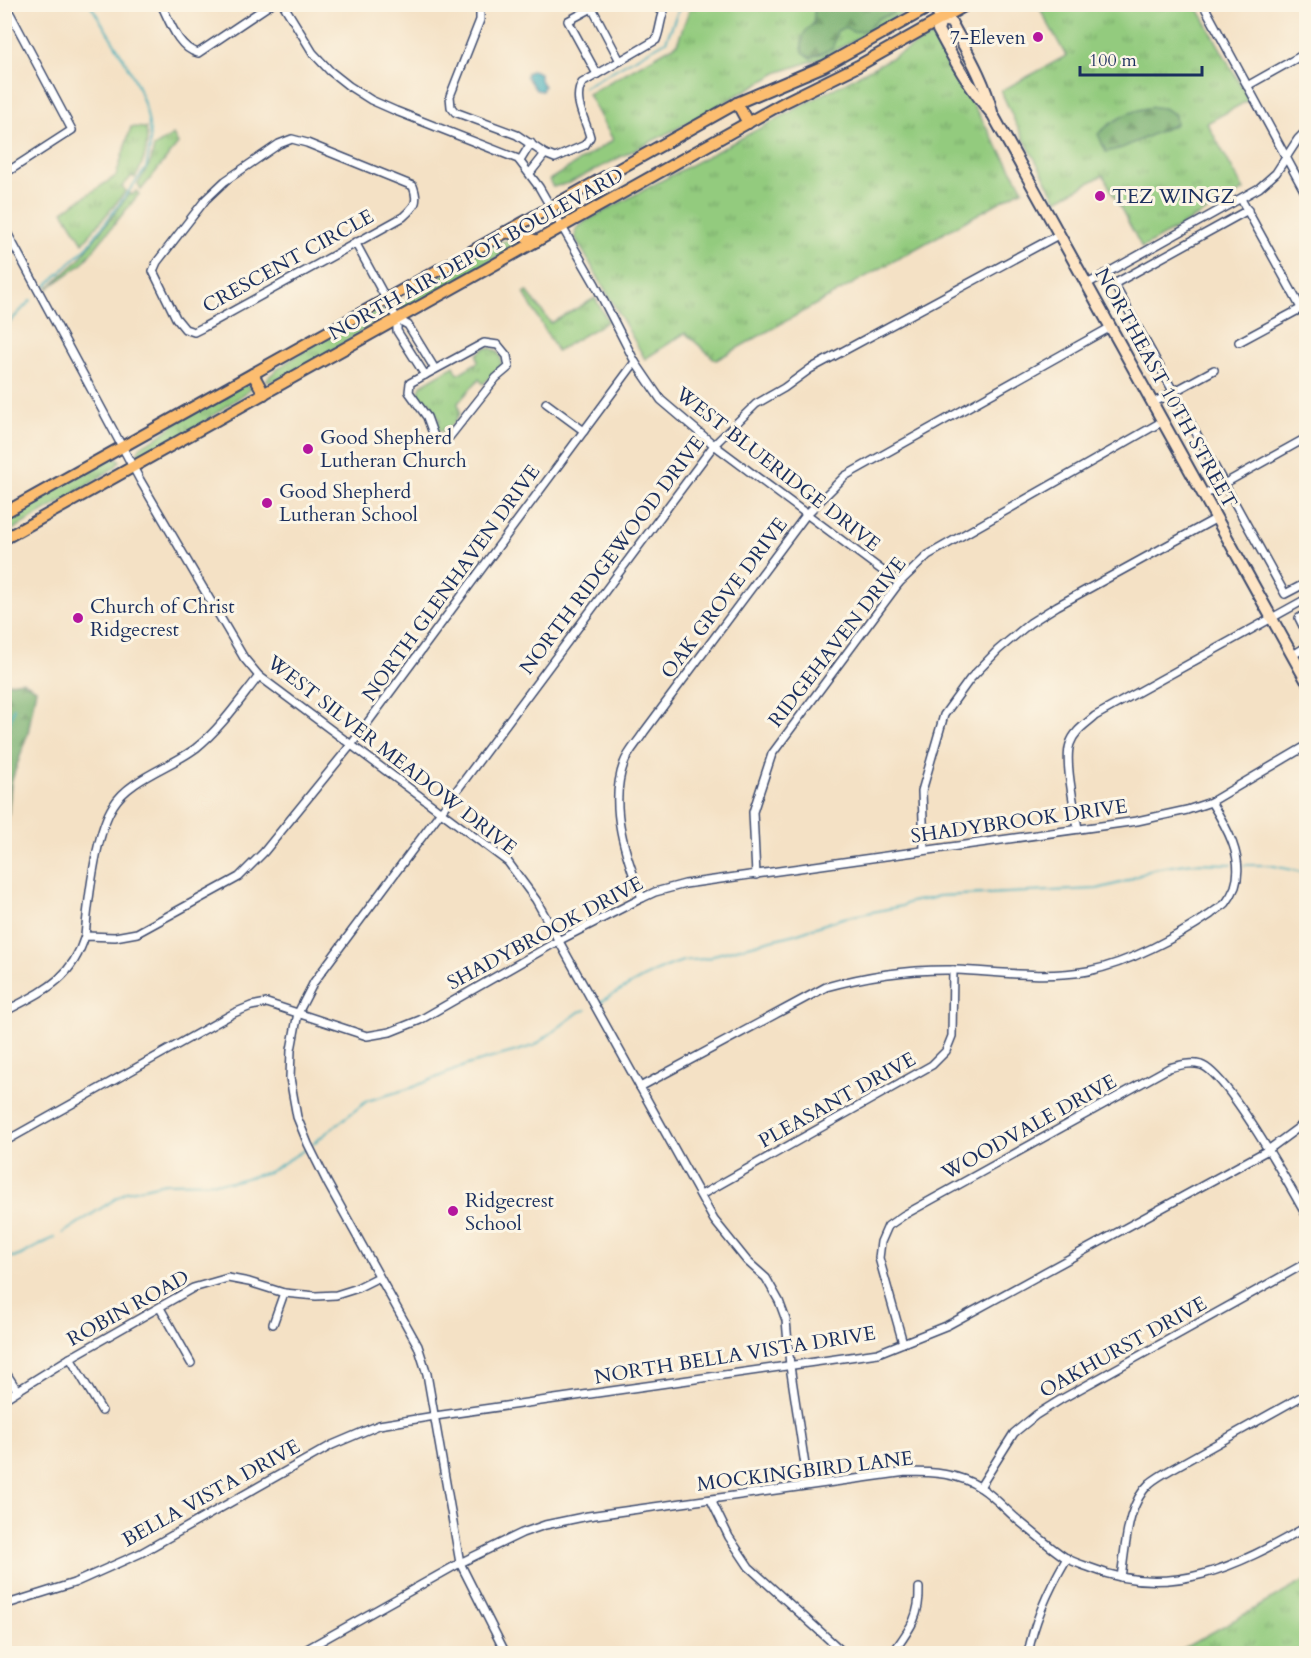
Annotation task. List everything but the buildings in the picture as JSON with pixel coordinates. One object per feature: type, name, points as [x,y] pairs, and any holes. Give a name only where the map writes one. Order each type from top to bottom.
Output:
[{"type":"main road","name":"NORTH AIR DEPOT BOULEVARD","points":[[4,539],[800,94],[858,66],[968,4]]},
{"type":"main road","name":"NORTH AIR DEPOT BOULEVARD","points":[[4,513],[737,103],[824,66],[934,5]]},
{"type":"main road","name":"NORTHEAST 10TH STREET","points":[[934,5],[941,20],[938,30],[966,80],[993,115],[1306,680]]},
{"type":"main road","points":[[737,103],[748,123]]},
{"type":"main road","points":[[504,232],[537,241]]},
{"type":"main road","points":[[253,374],[264,393]]},
{"type":"street","points":[[4,174],[72,130],[5,4]]},
{"type":"street","points":[[161,4],[181,42],[189,51],[198,53],[271,4]]},
{"type":"street","name":"WEST BLUERIDGE DRIVE","points":[[283,4],[314,53],[349,86],[371,100],[396,111],[495,148],[520,161],[530,173],[550,207],[635,362],[661,400],[714,445],[899,583]]},
{"type":"street","points":[[476,4],[480,12],[480,20],[450,96],[451,107],[455,112],[518,135],[545,154],[555,158],[585,145],[590,137],[579,102],[578,89],[582,83],[656,40],[665,8],[650,4]]},
{"type":"street","points":[[1203,4],[1306,194]]},
{"type":"street","points":[[597,74],[568,21],[592,8],[620,61]]},
{"type":"street","points":[[1247,86],[1306,53]]},
{"type":"street","points":[[1088,284],[1259,188],[1276,173],[1306,130]]},
{"type":"street","name":"CRESCENT CIRCLE","points":[[292,139],[413,186],[417,197],[413,208],[403,217],[355,242],[194,332],[185,329],[176,318],[153,271],[165,251],[206,199],[225,181],[279,144],[292,139]]},
{"type":"street","points":[[520,161],[531,142]]},
{"type":"street","points":[[530,173],[545,154]]},
{"type":"street","points":[[1241,199],[1306,317]]},
{"type":"street","points":[[1248,210],[1114,284],[1285,594],[1306,583]]},
{"type":"street","name":"WEST SILVER MEADOW DRIVE","points":[[4,227],[134,467],[244,658],[259,675],[508,862],[536,900],[714,1220],[728,1240],[766,1278],[779,1301],[786,1320],[790,1366],[808,1485]]},
{"type":"street","name":"NORTH RIDGEWOOD DRIVE","points":[[506,1653],[460,1563],[427,1374],[418,1346],[312,1153],[297,1117],[290,1078],[291,1050],[298,1013],[314,982],[714,445],[756,404],[784,388],[810,369],[1060,234]]},
{"type":"street","points":[[355,242],[398,319],[408,325],[435,369]]},
{"type":"street","points":[[1239,342],[1302,308]]},
{"type":"street","points":[[398,319],[397,331],[425,375]]},
{"type":"street","name":"OAK GROVE DRIVE","points":[[642,898],[630,867],[617,802],[618,783],[625,761],[644,732],[806,515],[845,476],[1111,327]]},
{"type":"street","points":[[484,343],[498,345],[509,363],[509,367],[490,385],[452,435],[447,440],[440,441],[435,439],[426,417],[409,392],[410,383],[425,375],[484,343]]},
{"type":"street","name":"NORTH GLENHAVEN DRIVE","points":[[85,936],[115,937],[137,933],[239,877],[273,842],[351,745],[635,362]]},
{"type":"street","points":[[1154,404],[1214,370]]},
{"type":"street","points":[[546,404],[584,431]]},
{"type":"street","name":"RIDGEHAVEN DRIVE","points":[[756,874],[753,812],[771,754],[899,583],[928,555],[1163,421]]},
{"type":"street","points":[[1204,495],[1306,438]]},
{"type":"street","points":[[924,850],[922,791],[944,715],[970,679],[998,650],[1030,623],[1217,518]]},
{"type":"street","points":[[1078,829],[1068,760],[1070,744],[1078,729],[1095,716],[1306,599]]},
{"type":"street","points":[[1306,614],[1299,618],[1306,632]]},
{"type":"street","points":[[1293,655],[1306,647]]},
{"type":"street","points":[[4,1012],[58,980],[76,960],[85,936],[95,863],[104,826],[113,806],[129,788],[172,764],[215,733],[259,675]]},
{"type":"street","name":"SHADYBROOK DRIVE","points":[[4,1142],[234,1013],[251,1006],[267,1003],[367,1036],[390,1032],[420,1020],[558,941],[655,892],[685,884],[1137,821],[1187,810],[1211,802],[1306,746]]},
{"type":"street","points":[[640,1087],[826,987],[853,979],[918,971],[953,970],[1043,974],[1088,971],[1127,958],[1163,942],[1225,904],[1235,886],[1237,860],[1232,840],[1211,802]]},
{"type":"street","name":"PLEASANT DRIVE","points":[[701,1195],[932,1065],[946,1051],[952,1036],[953,970]]},
{"type":"street","name":"WOODVALE DRIVE","points":[[903,1343],[879,1258],[880,1242],[888,1226],[1170,1068],[1186,1063],[1202,1065],[1215,1074],[1268,1150],[1306,1215]]},
{"type":"street","name":"NORTH BELLA VISTA DRIVE","points":[[435,1416],[878,1353],[948,1325],[1268,1150],[1306,1122]]},
{"type":"street","name":"OAKHURST DRIVE","points":[[980,1487],[1014,1433],[1036,1416],[1060,1400],[1306,1263]]},
{"type":"street","name":"ROBIN ROAD","points":[[4,1399],[70,1358],[193,1288],[228,1278],[284,1293],[336,1295],[355,1289],[379,1276]]},
{"type":"street","points":[[273,1324],[284,1293]]},
{"type":"street","points":[[160,1308],[191,1363]]},
{"type":"street","points":[[70,1358],[102,1411]]},
{"type":"street","points":[[4,1370],[17,1390]]},
{"type":"street","points":[[1121,1577],[1131,1517],[1149,1484],[1306,1394]]},
{"type":"street","name":"BELLA VISTA DRIVE","points":[[4,1605],[74,1583],[141,1553],[332,1444],[379,1425],[435,1416]]},
{"type":"street","name":"MOCKINGBIRD LANE","points":[[298,1653],[460,1563],[522,1533],[545,1525],[588,1516],[906,1472],[951,1475],[980,1487],[1067,1558],[1102,1573],[1140,1581],[1165,1581],[1228,1568],[1265,1551],[1306,1527]]},
{"type":"street","points":[[711,1500],[729,1537],[749,1567],[845,1653]]},
{"type":"street","points":[[1028,1653],[1030,1640],[1050,1587],[1067,1558]]},
{"type":"street","points":[[892,1653],[914,1624],[920,1603],[919,1588]]},
{"type":"street","points":[[639,1653],[651,1650],[656,1653]]},
{"type":"green space","points":[[818,4],[894,5],[893,14],[879,18],[867,30],[853,32],[845,27],[837,31],[833,48],[811,58],[803,52],[802,39],[806,30],[813,24],[815,6]]},
{"type":"green space","points":[[691,5],[913,5],[908,10],[822,58],[779,72],[678,128],[569,183],[553,187],[549,180],[613,140],[588,94],[677,44]]},
{"type":"green space","points":[[1038,5],[1196,5],[1249,100],[1207,123],[1244,190],[1142,248],[1103,175],[1057,200],[1001,91],[1066,56]]},
{"type":"green space","points":[[932,36],[1023,189],[716,360],[685,333],[645,359],[575,237],[576,229],[586,221]]},
{"type":"green space","points":[[1154,107],[1164,108],[1175,115],[1176,124],[1122,148],[1106,152],[1098,134],[1124,116]]},
{"type":"green space","points":[[131,127],[146,128],[146,148],[141,166],[135,178],[132,176],[122,187],[126,191],[83,243],[63,211],[116,176]]},
{"type":"green space","points":[[173,135],[178,144],[141,190],[138,184],[151,161],[154,147]]},
{"type":"green space","points":[[136,191],[139,194],[82,264],[47,289],[78,261],[130,193],[133,195]]},
{"type":"green space","points":[[518,241],[505,253],[409,307],[403,309],[400,305],[473,256],[500,242]]},
{"type":"green space","points":[[527,291],[551,323],[595,298],[608,321],[557,351],[524,293]]},
{"type":"green space","points":[[383,309],[385,315],[325,354],[289,374],[266,381],[285,364],[321,341]]},
{"type":"green space","points":[[485,348],[498,352],[501,366],[483,384],[479,379],[458,403],[460,413],[454,423],[443,432],[435,429],[431,422],[440,421],[429,401],[420,400],[418,395],[421,385],[454,366],[458,374],[478,362],[477,354]]},
{"type":"green space","points":[[243,385],[252,387],[194,428],[145,454],[136,455],[141,446],[160,436],[174,424]]},
{"type":"green space","points":[[118,458],[120,461],[115,467],[71,496],[5,534],[5,519],[109,459]]},
{"type":"green space","points":[[22,681],[36,689],[28,733],[11,783],[5,854],[5,684]]},
{"type":"green space","points":[[1306,1580],[1306,1653],[1175,1653]]},
{"type":"water","points":[[532,70],[540,73],[540,80],[544,86],[542,91],[536,90],[526,76]]},
{"type":"waterway","points":[[46,286],[88,246],[146,168],[149,152],[148,118],[143,101],[128,67],[90,4]]},
{"type":"waterway","points":[[584,87],[666,41],[681,4]]},
{"type":"waterway","points":[[4,328],[31,300]]},
{"type":"waterway","points":[[4,745],[14,707]]},
{"type":"waterway","points":[[598,1003],[649,975],[680,962],[708,958],[843,918],[938,896],[1097,889],[1124,882],[1153,869],[1192,863],[1231,864]]},
{"type":"waterway","points":[[1244,865],[1269,865],[1306,873]]},
{"type":"waterway","points":[[63,1233],[126,1192],[165,1183],[231,1182],[269,1172],[306,1149],[367,1101],[411,1088],[467,1065],[534,1046],[579,1012],[586,1010]]},
{"type":"waterway","points":[[4,1258],[19,1256],[55,1237]]},
{"type":"place","name":"7-Eleven","points":[[1038,37]]},
{"type":"place","name":"TEZ WINGZ","points":[[1100,196]]},
{"type":"place","name":"Good Shepherd Lutheran Church","points":[[308,449]]},
{"type":"place","name":"Good Shepherd Lutheran School","points":[[267,503]]},
{"type":"place","name":"Church of Christ Ridgecrest","points":[[78,618]]},
{"type":"place","name":"Ridgecrest School","points":[[453,1211]]}]
